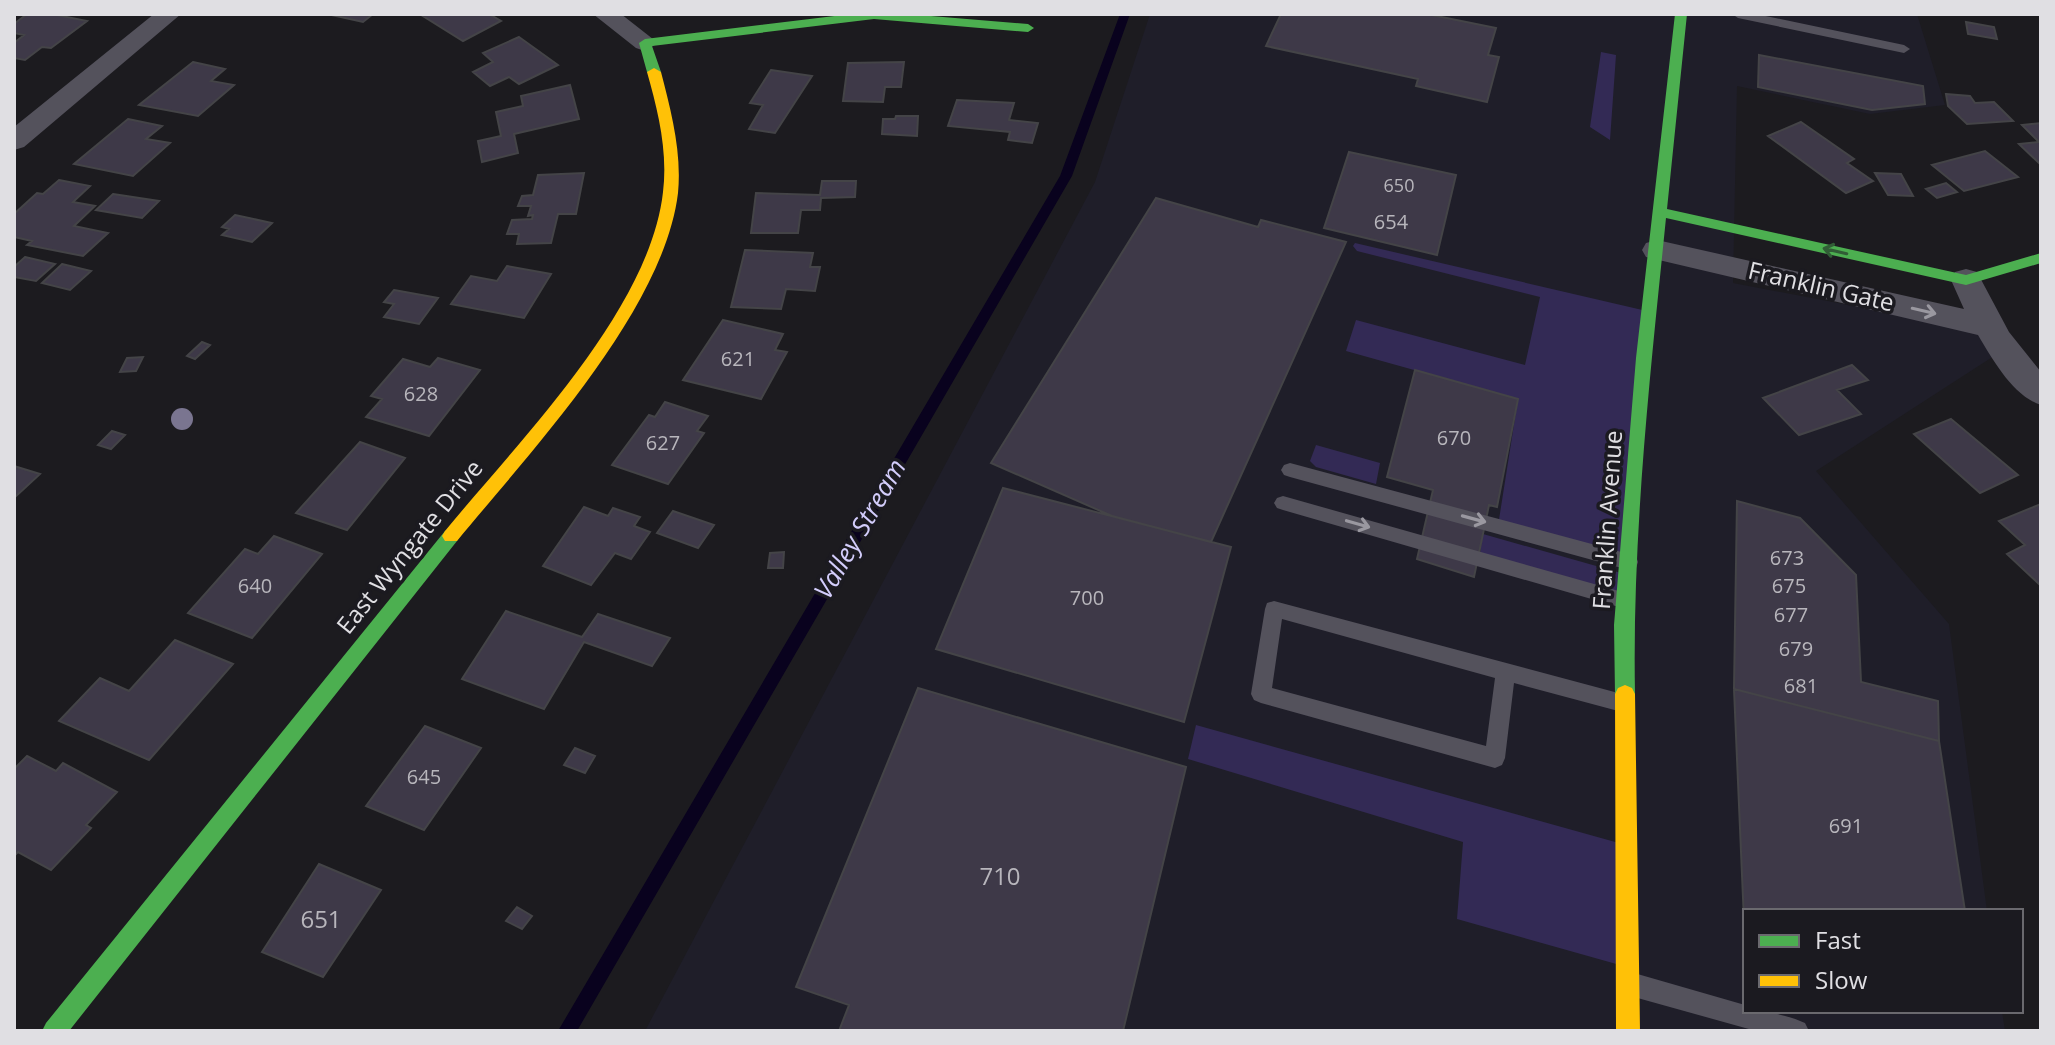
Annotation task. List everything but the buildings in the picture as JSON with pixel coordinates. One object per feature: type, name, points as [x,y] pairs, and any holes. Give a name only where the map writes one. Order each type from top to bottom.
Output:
[{"type":"street","points":[[14,141],[169,14]]},
{"type":"street","points":[[605,14],[645,43],[874,15],[1028,28]]},
{"type":"street","name":"Franklin Avenue","points":[[1628,1031],[1622,703],[1626,601],[1675,15]]},
{"type":"street","name":"East Wyngate Drive","points":[[54,1031],[609,339],[658,243],[673,178],[667,111],[645,43]]},
{"type":"street","name":"Franklin Gate","points":[[1660,212],[1966,280]]},
{"type":"street","name":"Franklin Gate","points":[[1657,250],[1985,325]]},
{"type":"street","points":[[2041,258],[1966,280],[1985,325],[2010,360],[2041,392]]},
{"type":"lane","points":[[1738,14],[1904,49]]},
{"type":"lane","points":[[1290,470],[1629,562]]},
{"type":"lane","points":[[1283,503],[1626,601]]},
{"type":"lane","points":[[1506,672],[1495,758],[1261,694],[1274,609],[1622,703]]},
{"type":"lane","points":[[1627,984],[1797,1031]]},
{"type":"shaded area","points":[[1150,14],[1917,14],[1945,105],[1870,114],[1737,86],[1733,283],[1974,329],[1994,356],[1816,471],[1949,624],[1987,909],[1743,909],[1743,1013],[2002,1013],[2005,1031],[645,1031],[1095,182]]},
{"type":"shaded area","points":[[1601,52],[1616,55],[1610,140],[1590,127]]},
{"type":"shaded area","points":[[1355,243],[1651,312],[1629,562],[1498,526],[1518,399],[1346,351],[1356,320],[1525,365],[1540,297],[1357,251],[1353,246]]},
{"type":"shaded area","points":[[1316,445],[1380,463],[1376,484],[1316,467],[1310,461]]},
{"type":"shaded area","points":[[1483,534],[1628,575],[1626,601],[1479,559]]},
{"type":"shaded area","points":[[1196,725],[1626,845],[1627,967],[1457,919],[1463,842],[1188,759]]},
{"type":"waterway","name":"Valley Stream","points":[[567,1031],[1066,176],[1125,14]]},
{"type":"traffic: fast","points":[[1625,694],[1624,625],[1644,358],[1681,14]]},
{"type":"traffic: fast","points":[[654,72],[645,43],[874,15],[1028,28]]},
{"type":"traffic: fast","points":[[1660,212],[1966,280],[2041,258]]},
{"type":"traffic: fast","points":[[54,1031],[451,536]]},
{"type":"traffic: slow","points":[[451,536],[581,376],[639,286],[659,241],[670,197],[672,165],[654,72]]},
{"type":"traffic: slow","points":[[1625,694],[1628,1031]]}]
